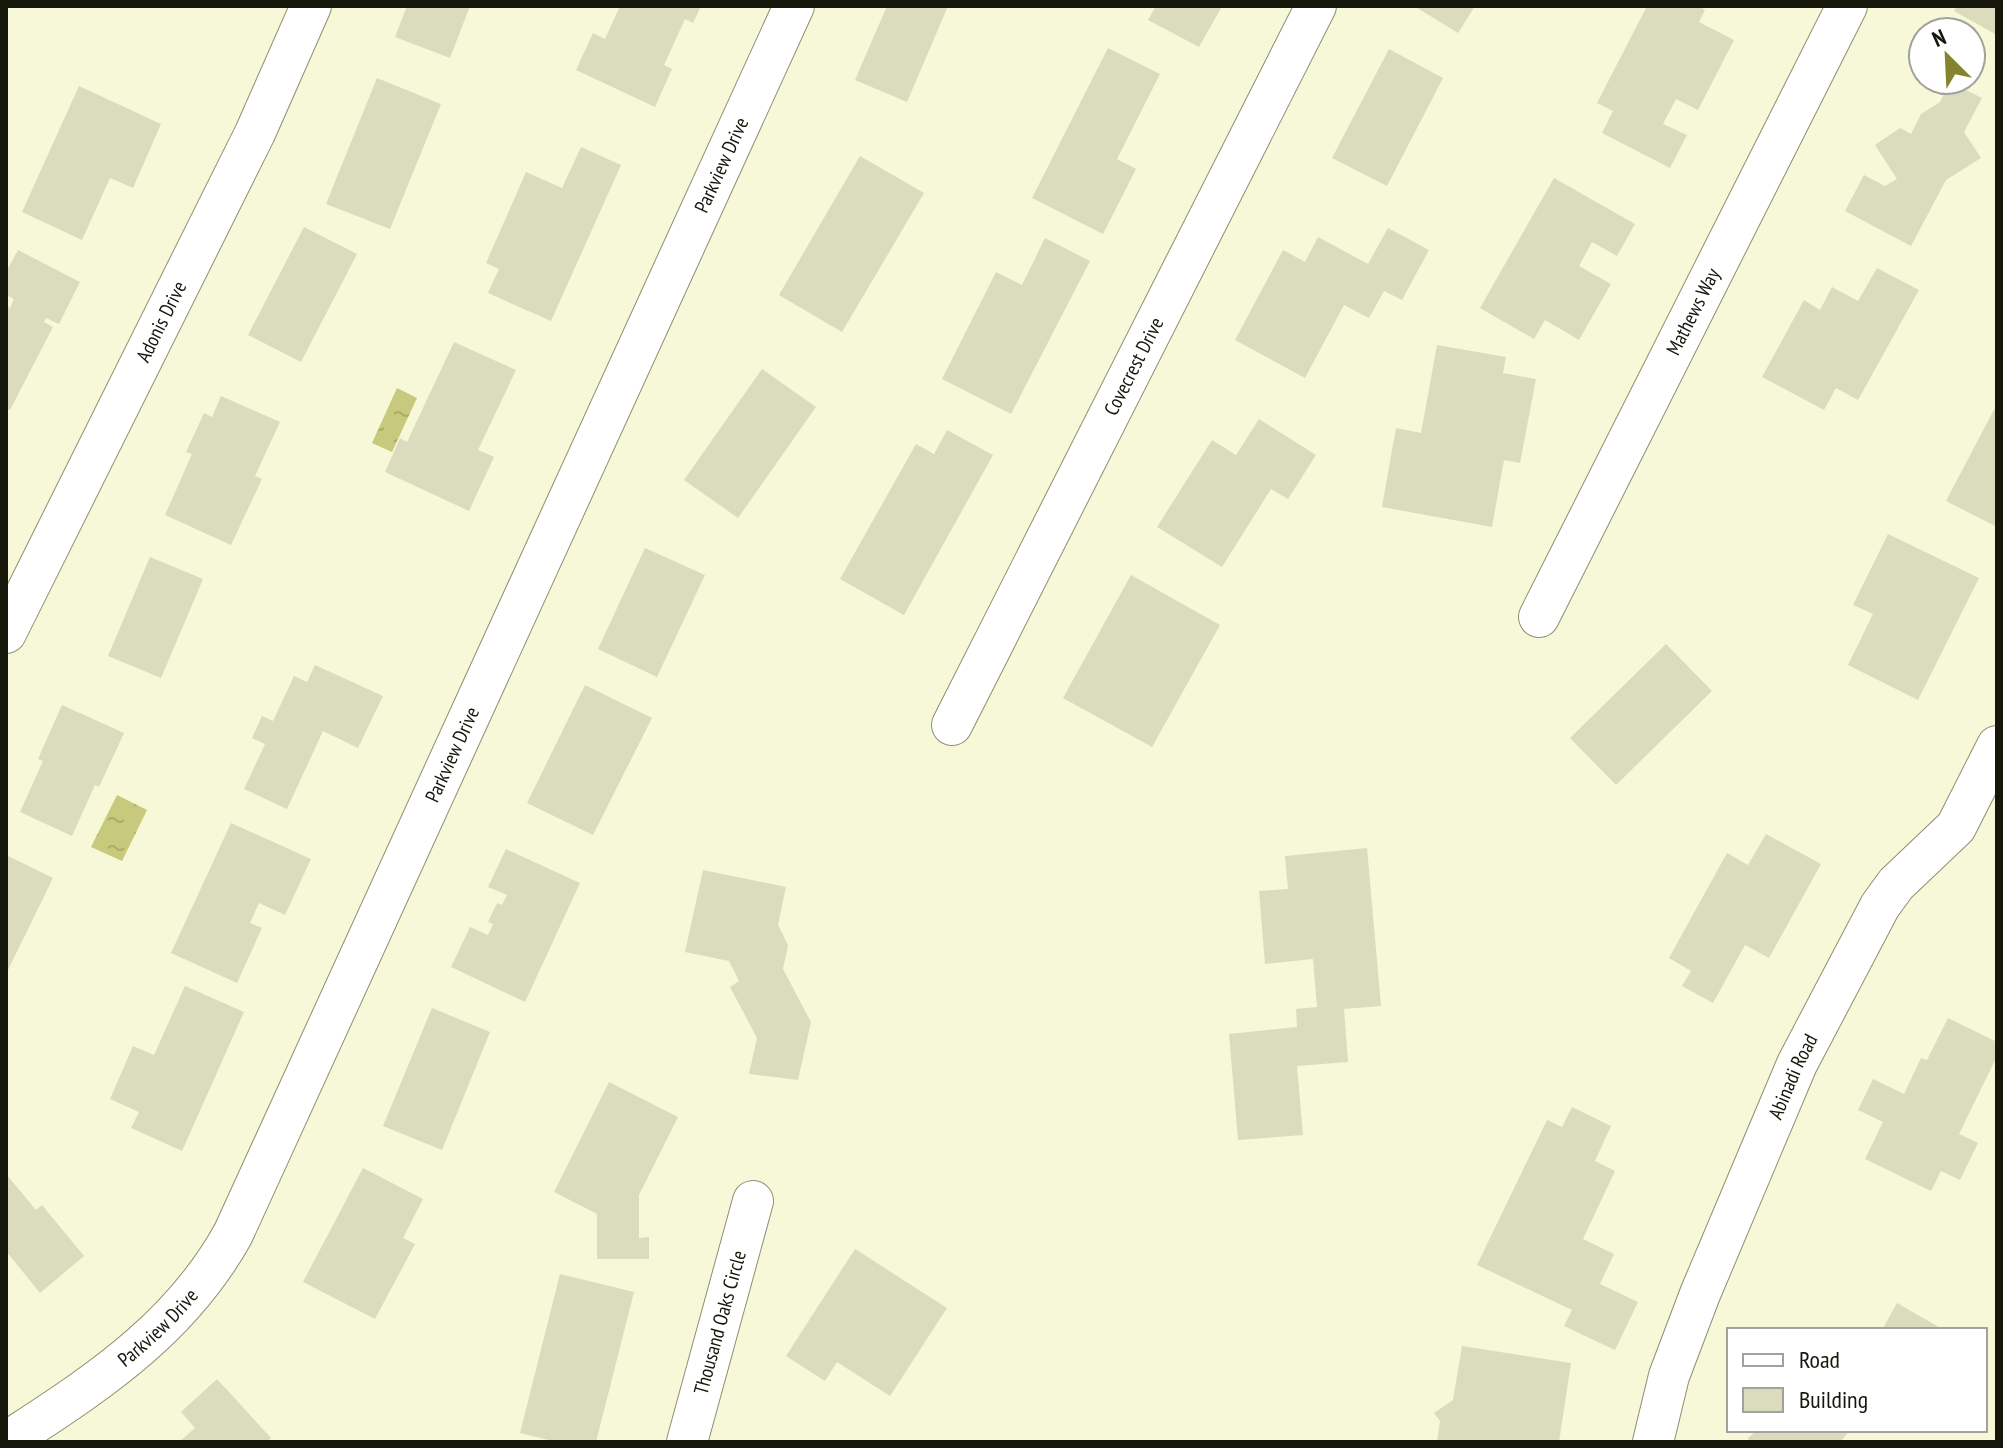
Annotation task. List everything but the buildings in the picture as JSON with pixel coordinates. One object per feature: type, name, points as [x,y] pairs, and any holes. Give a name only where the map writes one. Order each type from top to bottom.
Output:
[{"type":"street","name":"Adonis Drive","points":[[6,633],[255,133],[311,6]]},
{"type":"street","name":"Parkview Drive","points":[[17,1429],[99,1380],[169,1321],[203,1283],[233,1234],[794,6]]},
{"type":"street","name":"Covecrest Drive","points":[[952,725],[1316,6]]},
{"type":"street","name":"Mathews Way","points":[[1539,617],[1847,6]]},
{"type":"street","name":"Abinadi Road","points":[[1653,1442],[1669,1376],[1695,1307],[1797,1064],[1880,906],[1896,884],[1956,827],[1997,746]]},
{"type":"street","name":"Thousand Oaks Circle","points":[[687,1442],[753,1201]]},
{"type":"water","points":[[397,388],[417,398],[392,452],[372,443]]},
{"type":"water","points":[[117,795],[147,810],[122,861],[91,847]]}]
